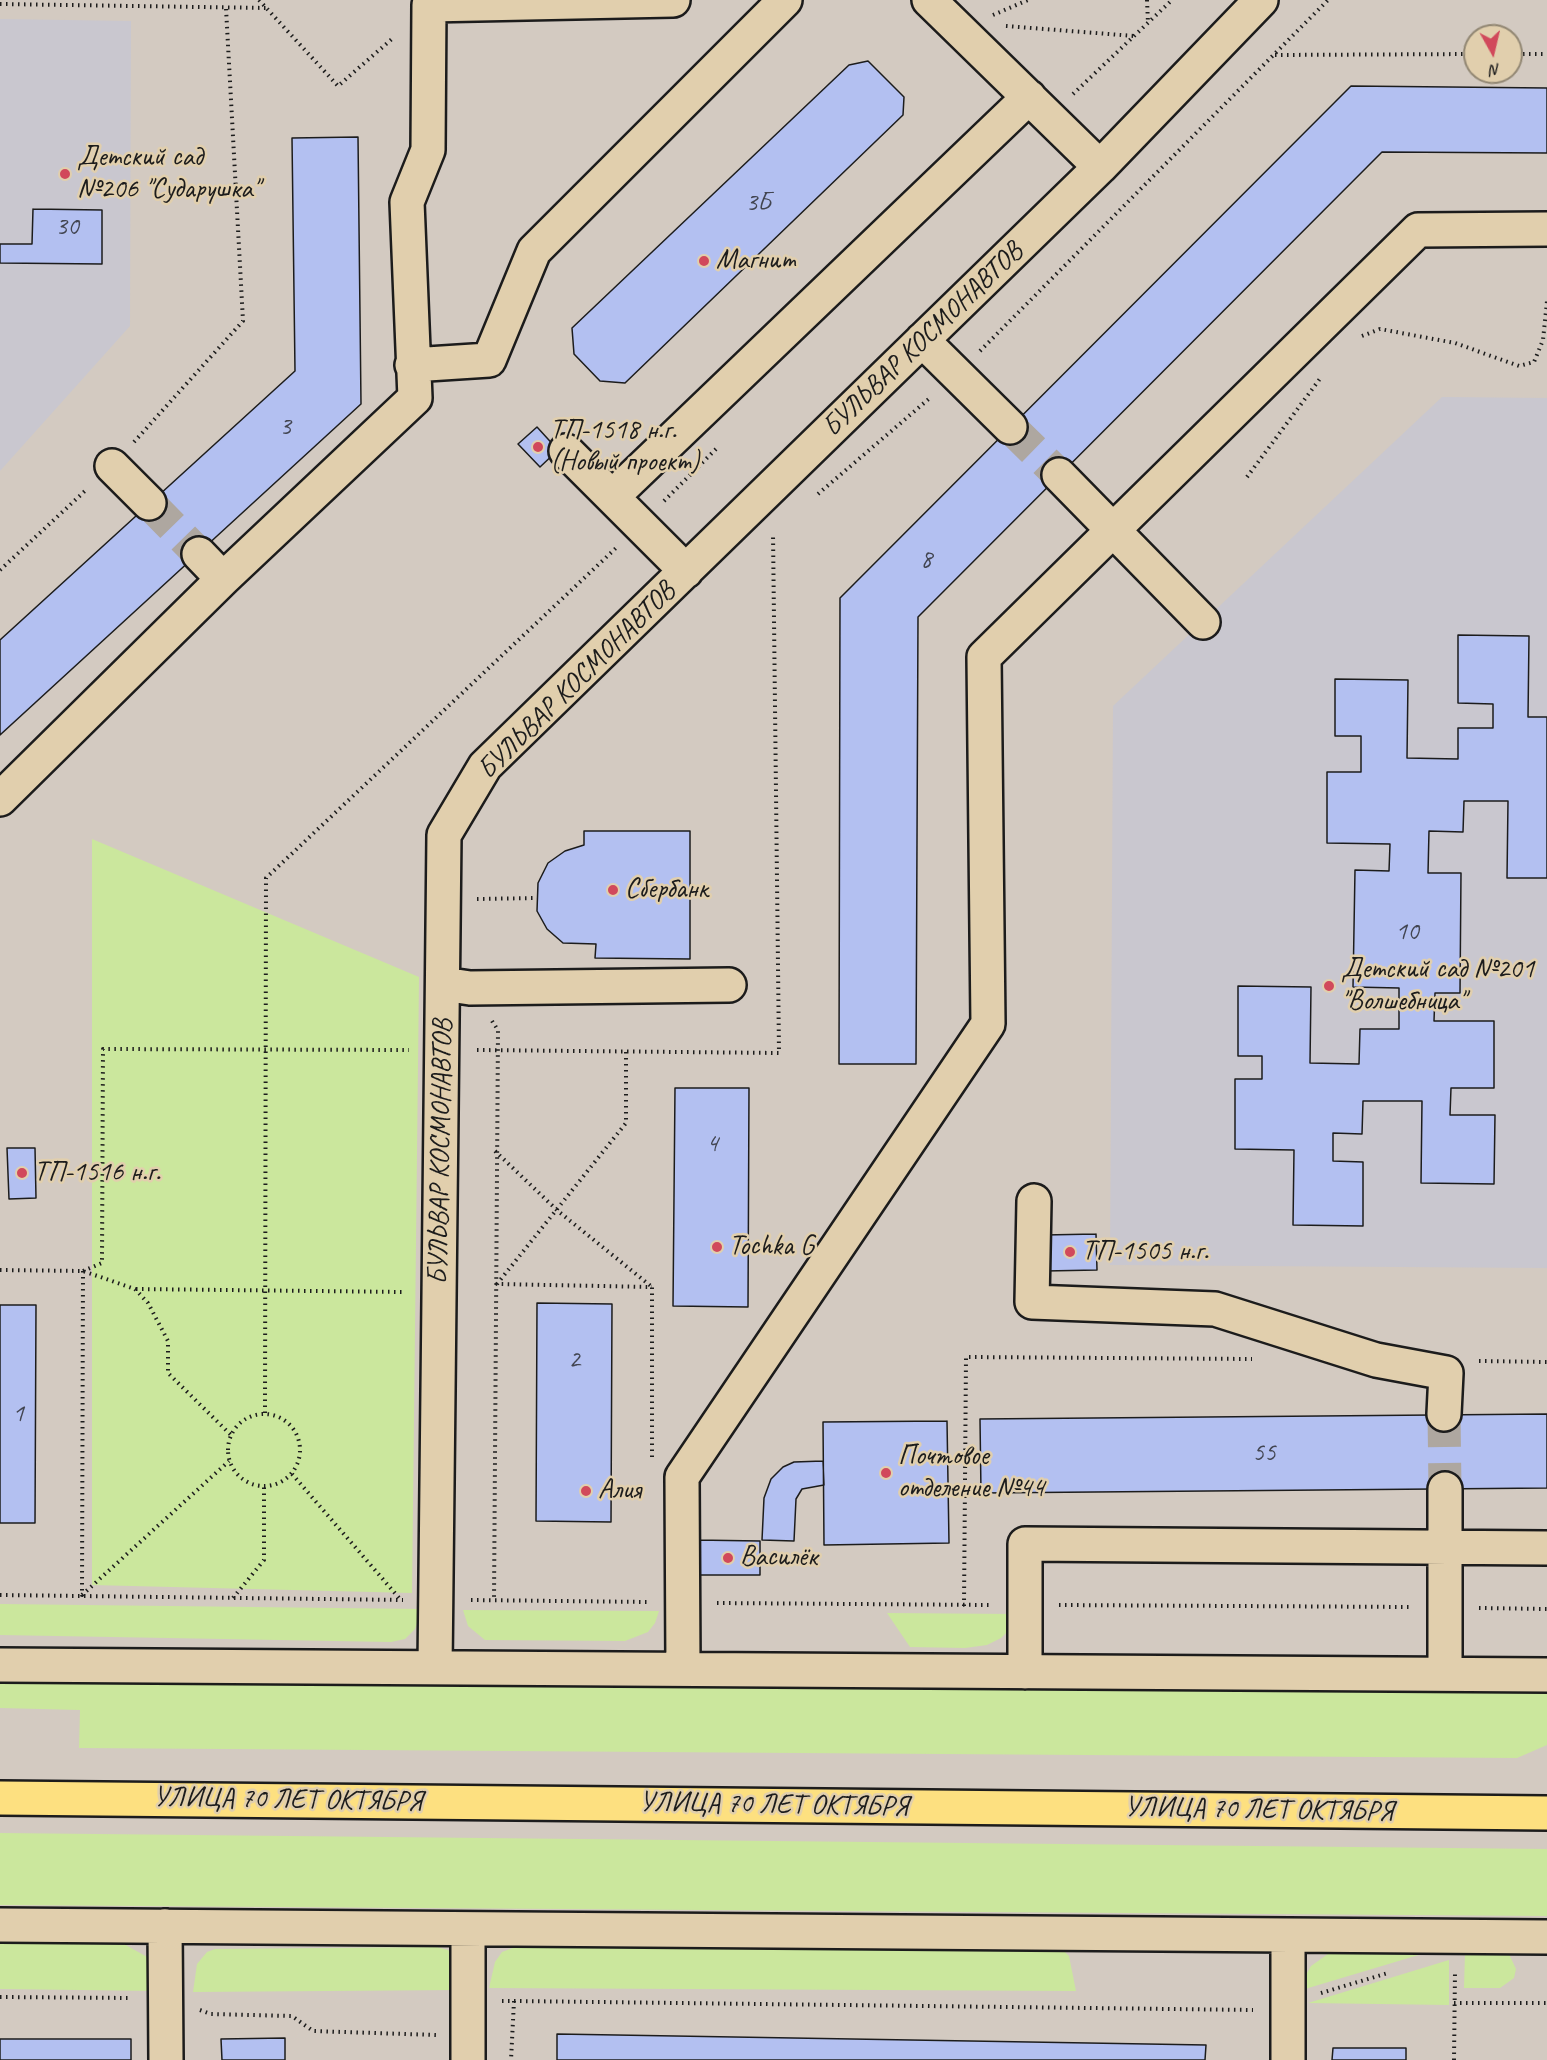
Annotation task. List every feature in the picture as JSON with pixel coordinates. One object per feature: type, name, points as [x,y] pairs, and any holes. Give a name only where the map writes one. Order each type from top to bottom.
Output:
[{"type":"main road","name":"УЛИЦА 70 ЛЕТ ОКТЯБРЯ","points":[[0,1798],[1547,1813]]},
{"type":"street","points":[[0,799],[223,579],[415,398],[407,202],[428,150],[429,5],[673,0]]},
{"type":"street","points":[[776,0],[809,0]]},
{"type":"street","points":[[412,365],[489,360],[534,251],[785,0]]},
{"type":"street","points":[[929,0],[1101,167]]},
{"type":"street","name":"БУЛЬВАР КОСМОНАВТОВ","points":[[435,1668],[442,1050],[457,986],[444,835],[485,766],[1101,167],[1261,0]]},
{"type":"street","points":[[612,497],[1029,97]]},
{"type":"street","points":[[683,1669],[667,1602],[682,1477],[988,1024],[984,657],[1418,231],[1547,229]]},
{"type":"street","points":[[922,340],[1010,427]]},
{"type":"street","points":[[566,451],[686,571]]},
{"type":"street","points":[[112,466],[150,503]]},
{"type":"street","points":[[1059,475],[1203,622]]},
{"type":"street","points":[[199,554],[223,579]]},
{"type":"street","points":[[457,986],[729,985]]},
{"type":"street","points":[[1034,1201],[1032,1302],[1215,1309],[1376,1360],[1446,1373],[1444,1414]]},
{"type":"street","points":[[1445,1489],[1445,1674]]},
{"type":"street","points":[[1026,1672],[1025,1544],[1547,1548]]},
{"type":"street","points":[[0,1665],[1547,1675]]},
{"type":"street","points":[[0,1925],[1547,1937]]},
{"type":"street","points":[[165,1926],[165,2060]]},
{"type":"street","points":[[468,1929],[468,2060]]},
{"type":"street","points":[[1288,1935],[1288,2060]]},
{"type":"path","points":[[47,5],[52,0]]},
{"type":"path","points":[[259,0],[338,86],[429,5]]},
{"type":"path","points":[[1147,0],[1148,23]]},
{"type":"path","points":[[1074,93],[1172,0]]},
{"type":"path","points":[[817,495],[957,374],[1328,0]]},
{"type":"path","points":[[0,4],[267,8]]},
{"type":"path","points":[[0,570],[112,466],[243,321],[226,8]]},
{"type":"path","points":[[995,25],[1134,36]]},
{"type":"path","points":[[1274,55],[1463,54]]},
{"type":"path","points":[[1523,54],[1547,54]]},
{"type":"path","points":[[1354,340],[1380,329],[1455,343],[1518,366],[1534,362],[1543,340],[1547,301]]},
{"type":"path","points":[[1247,477],[1325,373]]},
{"type":"path","points":[[83,1271],[102,1263],[103,1049],[780,1053],[773,532],[765,540]]},
{"type":"path","points":[[265,1413],[266,878]]},
{"type":"path","points":[[472,899],[537,898]]},
{"type":"path","points":[[457,986],[498,1030],[495,1151],[497,1284],[494,1601]]},
{"type":"path","points":[[497,1284],[626,1123],[626,1052]]},
{"type":"path","points":[[495,1151],[558,1210],[652,1287]]},
{"type":"path","points":[[0,1270],[83,1271],[135,1289],[264,1289],[407,1293]]},
{"type":"path","points":[[82,1595],[83,1271]]},
{"type":"path","points":[[497,1284],[652,1287]]},
{"type":"path","points":[[652,1287],[652,1462]]},
{"type":"path","points":[[135,1289],[148,1303],[168,1341],[168,1373],[231,1435]]},
{"type":"path","points":[[964,1605],[966,1357]]},
{"type":"path","points":[[265,1413],[287,1420],[300,1440],[301,1452],[292,1474],[284,1480],[264,1486],[243,1479],[229,1461],[228,1444],[231,1435],[244,1419],[265,1413]]},
{"type":"path","points":[[82,1595],[229,1461]]},
{"type":"path","points":[[292,1474],[400,1600]]},
{"type":"path","points":[[0,1595],[233,1598],[264,1560],[264,1486]]},
{"type":"path","points":[[652,1590],[667,1602],[1547,1609]]},
{"type":"path","points":[[1454,2060],[1455,1962]]},
{"type":"path","points":[[0,1997],[166,1998],[211,2014],[292,2016],[313,2031],[453,2035],[468,2001],[1272,2010],[1288,2002],[1400,1969]]},
{"type":"path","points":[[511,2060],[513,2001]]},
{"type":"path","points":[[1454,2003],[1547,2003]]},
{"type":"shaded area","name":"Детский сад №206 \"Сударушка\"","points":[[0,19],[131,21],[130,326],[0,471]]},
{"type":"shaded area","name":"Детский сад №201 \"Волшебница\"","points":[[1442,397],[1547,398],[1547,1268],[1110,1265],[1113,706]]},
{"type":"green space","points":[[92,839],[419,977],[412,1593],[92,1585]]},
{"type":"green space","points":[[0,1604],[422,1609],[415,1629],[405,1639],[391,1642],[0,1635]]},
{"type":"green space","points":[[463,1610],[659,1611],[655,1623],[648,1632],[625,1641],[485,1640],[468,1626]]},
{"type":"green space","points":[[887,1613],[1014,1614],[1011,1628],[1001,1638],[987,1645],[965,1648],[910,1647]]},
{"type":"green space","points":[[0,1676],[1547,1690],[1547,1745],[1517,1758],[79,1748],[80,1710],[0,1708]]},
{"type":"green space","points":[[0,1833],[1547,1849],[1547,1916],[0,1905]]},
{"type":"green space","points":[[0,1944],[124,1944],[149,1958],[157,1991],[0,1989]]},
{"type":"green space","points":[[518,1946],[1063,1950],[1069,1956],[1076,1991],[489,1988],[495,1962],[502,1952]]},
{"type":"green space","points":[[437,1947],[448,1950],[454,1958],[459,1990],[193,1992],[197,1964],[207,1952],[215,1949]]},
{"type":"green space","points":[[1432,1951],[1305,1989],[1307,1973],[1311,1966],[1328,1954]]},
{"type":"green space","points":[[1465,1952],[1509,1954],[1516,1969],[1514,1978],[1500,1988],[1464,1988]]},
{"type":"green space","points":[[1449,1960],[1449,2005],[1308,2003]]},
{"type":"building","points":[[868,61],[904,97],[903,115],[625,383],[600,381],[574,354],[572,328],[849,65]]},
{"type":"building","points":[[1351,86],[1547,88],[1547,153],[1382,152],[918,617],[916,1064],[839,1064],[840,598]]},
{"type":"building","points":[[358,137],[361,404],[0,735],[0,640],[295,371],[292,138]]},
{"type":"building","points":[[33,209],[102,210],[102,264],[0,263],[0,244],[32,244]]},
{"type":"building","name":"ТП-1518 н.г. (Новый проект)","points":[[537,427],[558,450],[540,467],[518,444]]},
{"type":"building","points":[[1458,635],[1529,636],[1528,717],[1547,717],[1547,878],[1507,878],[1508,801],[1464,801],[1463,832],[1429,831],[1428,873],[1461,873],[1460,993],[1435,993],[1434,1021],[1494,1021],[1494,1088],[1451,1088],[1450,1115],[1495,1115],[1494,1184],[1421,1183],[1422,1101],[1363,1101],[1362,1134],[1333,1133],[1333,1161],[1363,1162],[1363,1226],[1293,1225],[1294,1150],[1235,1149],[1235,1079],[1262,1079],[1262,1056],[1238,1056],[1238,986],[1311,987],[1310,1063],[1359,1064],[1360,1029],[1399,1029],[1399,988],[1353,987],[1355,870],[1389,871],[1390,844],[1327,843],[1327,772],[1361,772],[1361,736],[1335,736],[1335,679],[1408,680],[1407,758],[1458,759],[1458,728],[1493,728],[1493,704],[1458,703]]},
{"type":"building","name":"Сбербанк","points":[[584,831],[690,831],[690,959],[595,958],[596,944],[563,943],[547,929],[537,911],[538,883],[548,863],[565,851],[584,845]]},
{"type":"building","points":[[675,1088],[749,1088],[748,1307],[673,1306]]},
{"type":"building","name":"ТП-1516 н.г.","points":[[7,1148],[35,1148],[36,1198],[9,1199]]},
{"type":"building","name":"ТП-1505 н.г.","points":[[1096,1234],[1097,1270],[1045,1271],[1044,1235]]},
{"type":"building","points":[[537,1303],[612,1304],[611,1522],[536,1521]]},
{"type":"building","points":[[0,1305],[36,1305],[35,1523],[0,1523]]},
{"type":"building","points":[[1547,1414],[1547,1488],[981,1493],[980,1419]]},
{"type":"building","name":"Почтовое отделение №44","points":[[947,1421],[949,1543],[824,1545],[823,1422]]},
{"type":"building","points":[[823,1461],[824,1485],[802,1489],[796,1499],[794,1541],[762,1540],[764,1498],[771,1479],[783,1467],[794,1462]]},
{"type":"building","name":"Василёк","points":[[696,1540],[760,1541],[760,1575],[695,1575]]},
{"type":"building","points":[[557,2034],[1206,2045],[1205,2060],[557,2060]]},
{"type":"building","points":[[285,2038],[285,2060],[222,2060],[221,2039]]},
{"type":"building","points":[[0,2039],[131,2039],[131,2060],[0,2060]]},
{"type":"building","points":[[1333,2048],[1406,2048],[1406,2060],[1332,2060]]},
{"type":"tunnel","points":[[1010,427],[1059,475]]},
{"type":"tunnel","points":[[149,503],[199,554]]},
{"type":"tunnel","points":[[1444,1414],[1445,1489]]},
{"type":"place","name":"Детский сад №206 \"Сударушка\"","points":[[65,174]]},
{"type":"place","name":"Магнит","points":[[704,261]]},
{"type":"place","name":"ТП-1518 н.г. (Новый проект)","points":[[538,447]]},
{"type":"place","name":"Сбербанк","points":[[613,890]]},
{"type":"place","name":"Детский сад №201 \"Волшебница\"","points":[[1329,986]]},
{"type":"place","name":"ТП-1516 н.г.","points":[[22,1173]]},
{"type":"place","name":"Tochka G","points":[[717,1247]]},
{"type":"place","name":"ТП-1505 н.г.","points":[[1070,1252]]},
{"type":"place","name":"Почтовое отделение №44","points":[[886,1473]]},
{"type":"place","name":"Алия","points":[[586,1491]]},
{"type":"place","name":"Василёк","points":[[728,1558]]}]
